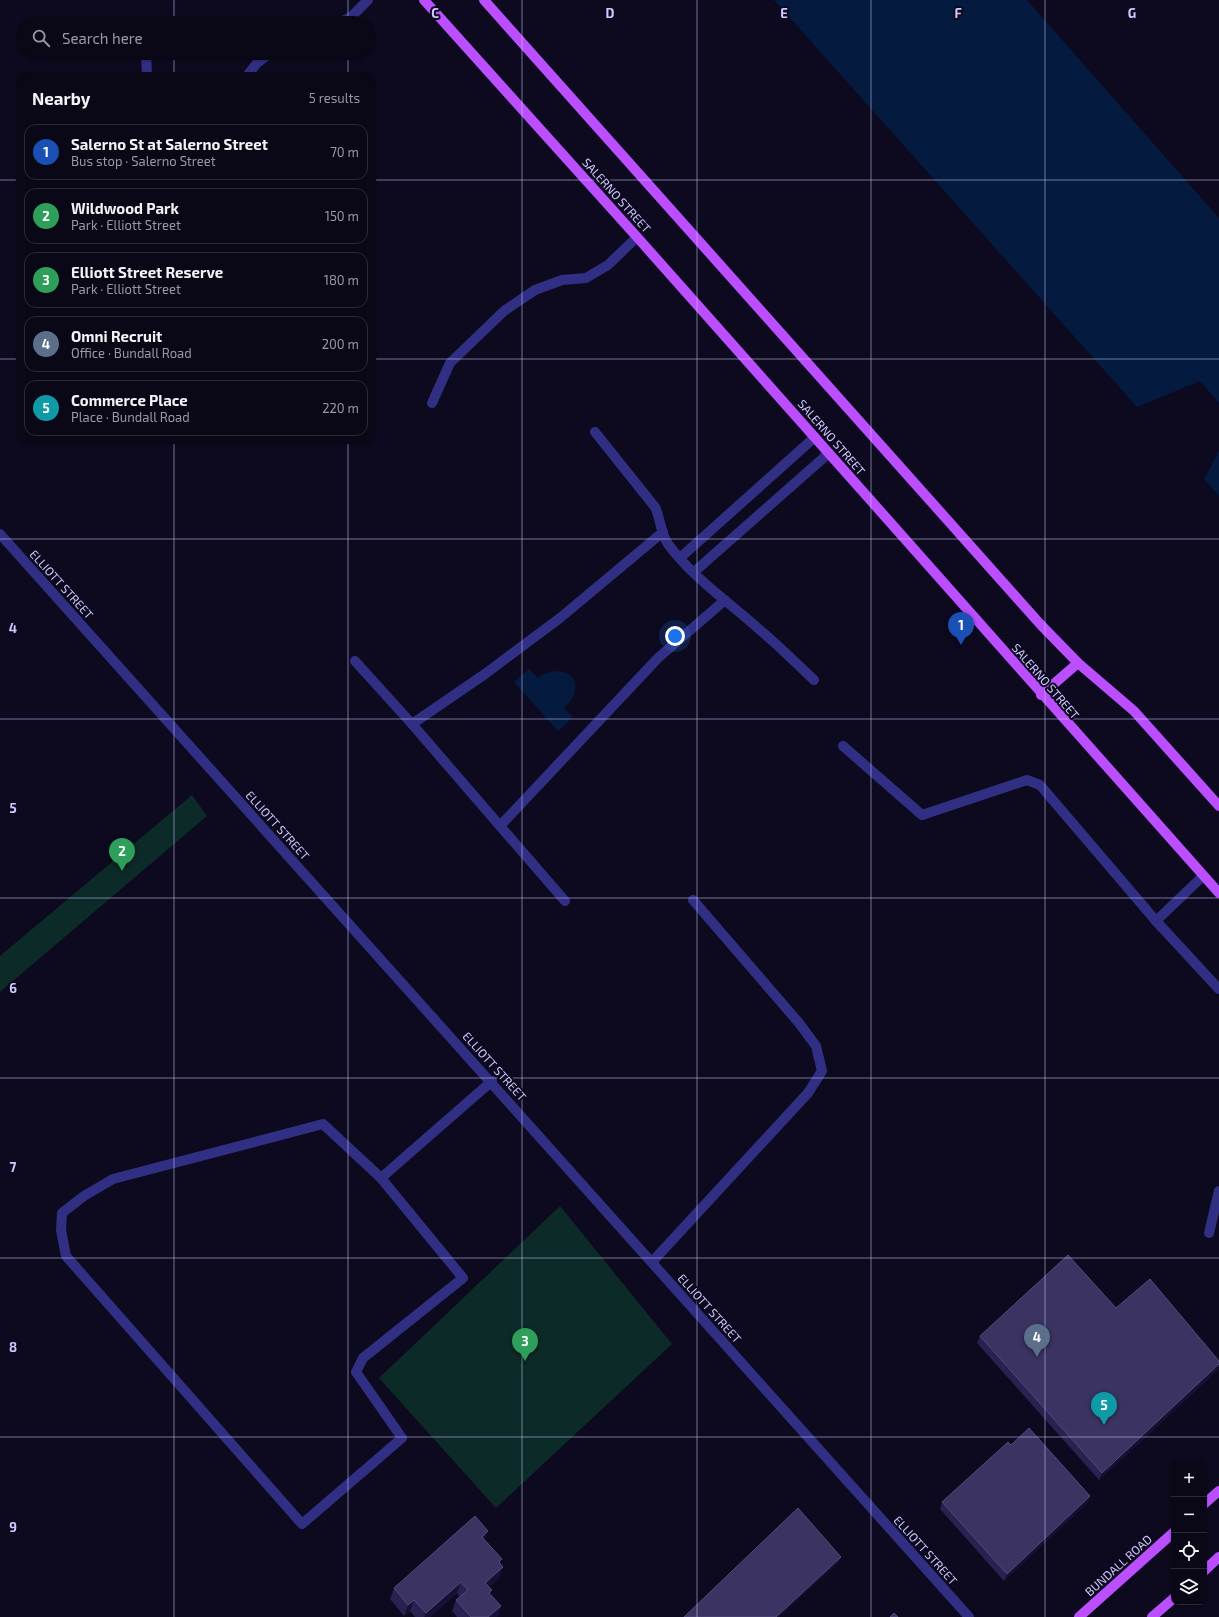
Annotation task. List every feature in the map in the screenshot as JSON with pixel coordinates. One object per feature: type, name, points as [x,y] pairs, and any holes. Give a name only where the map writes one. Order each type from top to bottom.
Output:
[{"type":"main road","name":"SALERNO STREET","points":[[424,0],[637,237],[1219,893]]},
{"type":"main road","points":[[484,0],[1041,625],[1078,663],[1134,711],[1219,806]]},
{"type":"main road","points":[[1042,695],[1078,663]]},
{"type":"main road","points":[[1207,1501],[1219,1491]]},
{"type":"main road","name":"BUNDALL ROAD","points":[[1079,1617],[1173,1533]]},
{"type":"main road","points":[[1206,1569],[1219,1557]]},
{"type":"main road","points":[[1152,1617],[1171,1601]]},
{"type":"street","points":[[352,16],[368,0]]},
{"type":"street","points":[[146,60],[147,72]]},
{"type":"street","points":[[249,72],[261,60]]},
{"type":"street","points":[[432,403],[450,363],[504,311],[536,290],[562,280],[586,278],[608,266],[637,237]]},
{"type":"street","points":[[595,432],[655,507],[668,544],[694,572],[724,600],[770,639],[814,680]]},
{"type":"street","points":[[681,557],[815,437]]},
{"type":"street","points":[[694,572],[829,453]]},
{"type":"street","points":[[412,724],[485,674],[560,618],[663,532]]},
{"type":"street","name":"ELLIOTT STREET","points":[[0,534],[492,1082],[969,1617]]},
{"type":"street","points":[[500,826],[658,658],[724,600]]},
{"type":"street","points":[[355,661],[412,724],[565,901]]},
{"type":"street","points":[[843,746],[922,815],[1027,780],[1040,785],[1156,921],[1219,989]]},
{"type":"street","points":[[1156,921],[1203,876]]},
{"type":"street","points":[[652,1262],[808,1093],[822,1070],[816,1046],[799,1023],[693,900]]},
{"type":"street","points":[[381,1178],[492,1082]]},
{"type":"street","points":[[323,1124],[381,1178],[463,1278],[363,1358],[356,1372],[402,1438],[302,1524],[66,1256],[61,1230],[62,1214],[84,1196],[113,1179],[323,1124]]},
{"type":"street","points":[[1209,1232],[1219,1191]]},
{"type":"green space","points":[[192,795],[207,816],[0,992],[0,956]]},
{"type":"green space","points":[[560,1206],[672,1344],[496,1508],[379,1378]]},
{"type":"water","points":[[774,0],[1027,0],[1219,218],[1219,403],[1200,381],[1137,407]]},
{"type":"water","points":[[1219,451],[1219,496],[1204,479]]},
{"type":"water","points":[[529,669],[538,678],[545,674],[559,671],[571,676],[574,681],[574,695],[564,708],[573,717],[558,731],[514,682]]},
{"type":"building","points":[[1068,1255],[1116,1308],[1150,1279],[1219,1361],[1219,1364],[1102,1473],[980,1336]]},
{"type":"building","points":[[1029,1428],[1090,1496],[1007,1574],[942,1502],[1008,1442],[1011,1445]]},
{"type":"building","points":[[798,1508],[841,1557],[776,1617],[684,1617]]},
{"type":"building","points":[[475,1516],[488,1531],[482,1537],[502,1559],[499,1562],[503,1567],[485,1583],[492,1590],[489,1593],[501,1606],[488,1617],[471,1617],[456,1600],[468,1590],[461,1582],[426,1613],[414,1600],[408,1605],[394,1588]]},
{"type":"building","points":[[894,1613],[898,1617],[890,1617]]},
{"type":"place","name":"Salerno St at Salerno Street","points":[[961,645]]},
{"type":"place","name":"Wildwood Park","points":[[122,871]]},
{"type":"place","name":"Omni Recruit","points":[[1037,1357]]},
{"type":"place","name":"Elliott Street Reserve","points":[[525,1361]]},
{"type":"place","name":"Commerce Place","points":[[1104,1425]]}]
